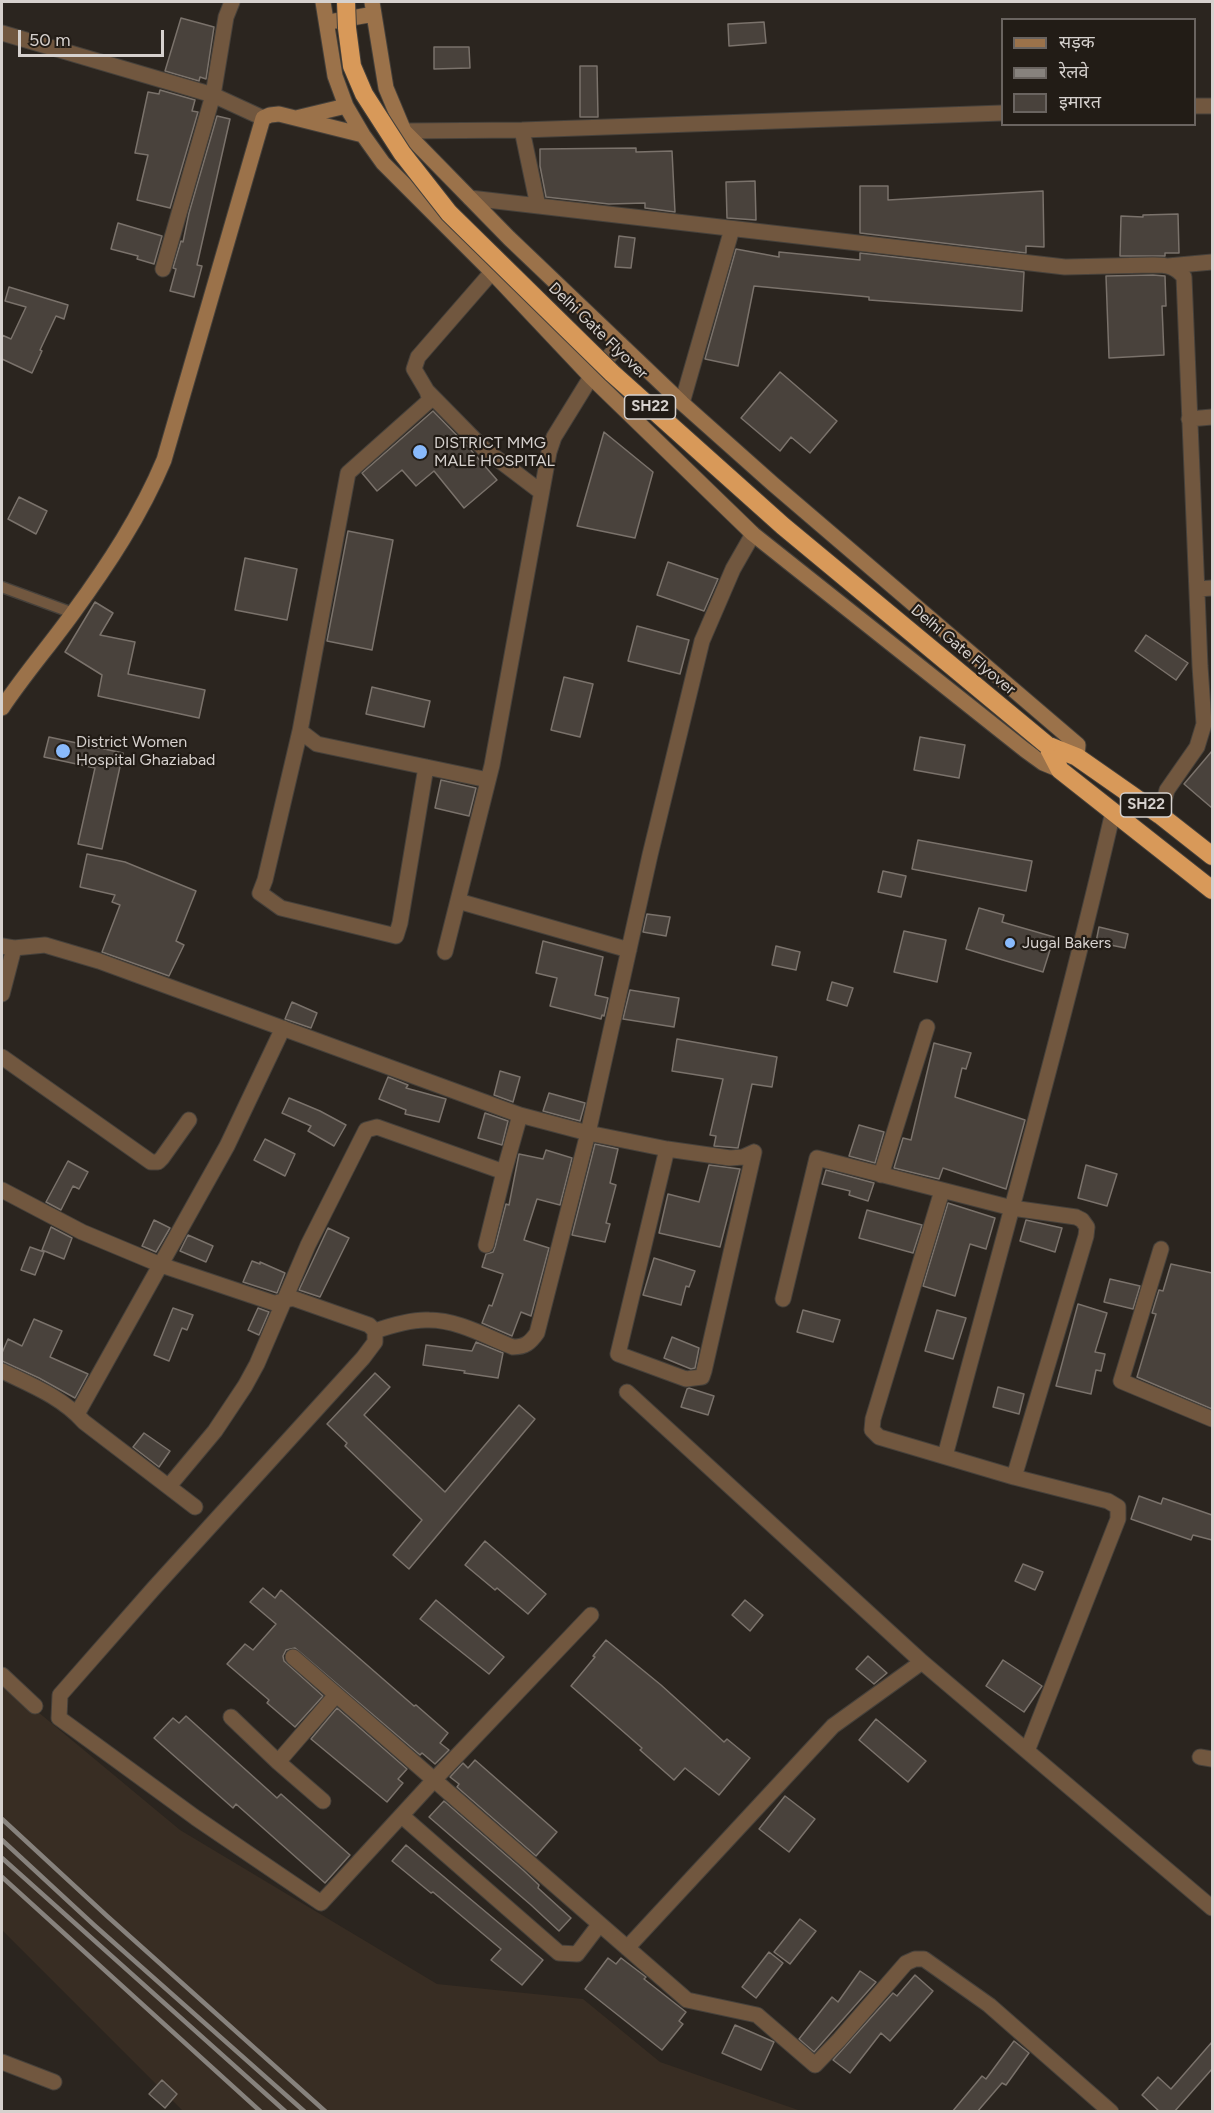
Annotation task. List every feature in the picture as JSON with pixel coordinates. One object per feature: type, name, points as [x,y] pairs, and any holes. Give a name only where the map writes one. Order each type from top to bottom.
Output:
[{"type":"highway","name":"Delhi Gate Flyover","points":[[346,2],[352,66],[364,94],[402,153],[449,213],[612,373],[783,526],[1047,744],[1077,757]]},
{"type":"highway","name":"Delhi Gate Flyover","points":[[1047,744],[1060,770]]},
{"type":"highway","name":"SH22","points":[[1077,757],[1160,815],[1212,856]]},
{"type":"highway","points":[[1060,770],[1212,890]]},
{"type":"main road","points":[[323,2],[335,76],[346,106],[383,163],[492,272],[591,377],[753,534],[1025,750],[1042,763],[1060,770]]},
{"type":"main road","points":[[326,23],[373,8],[386,88],[404,131],[682,403],[773,484],[1078,745],[1077,757]]},
{"type":"main road","points":[[293,118],[346,106]]},
{"type":"main road","points":[[2,708],[73,613],[134,523],[152,490],[164,460],[263,118],[279,114],[363,135]]},
{"type":"street","points":[[163,269],[213,95],[226,17],[232,2]]},
{"type":"street","points":[[2,33],[50,49],[213,95],[263,118]]},
{"type":"street","points":[[1196,106],[1212,106]]},
{"type":"street","points":[[404,131],[522,130],[1001,113]]},
{"type":"street","points":[[522,130],[538,206]]},
{"type":"street","points":[[470,198],[1065,267],[1168,266],[1212,262]]},
{"type":"street","points":[[682,403],[732,229]]},
{"type":"street","points":[[1160,815],[1167,790],[1207,734],[1204,724],[1197,589],[1184,278],[1178,270],[1168,266]]},
{"type":"street","points":[[426,767],[396,936],[281,908],[260,893],[300,731],[348,473],[430,400],[414,369],[418,357],[492,272]]},
{"type":"street","points":[[445,952],[488,780],[549,452],[554,437],[591,377],[620,344]]},
{"type":"street","points":[[427,391],[483,448],[541,492]]},
{"type":"street","points":[[1190,418],[1212,417]]},
{"type":"street","points":[[375,1331],[410,1321],[448,1322],[513,1347],[523,1347],[537,1333],[588,1133],[650,855],[702,641],[733,569],[753,534]]},
{"type":"street","points":[[1197,589],[1212,588]]},
{"type":"street","points":[[300,731],[317,744],[488,780]]},
{"type":"street","points":[[945,1456],[1083,940],[1113,812]]},
{"type":"street","points":[[458,901],[630,950]]},
{"type":"street","points":[[2,994],[8,947],[32,945],[57,947],[520,1115],[588,1133],[667,1149],[730,1158],[743,1157],[754,1152],[705,1371],[702,1377],[694,1379],[686,1379],[618,1354],[667,1149]]},
{"type":"street","points":[[881,1174],[927,1027]]},
{"type":"street","points":[[77,1414],[227,1146],[283,1028]]},
{"type":"street","points":[[2,1058],[151,1162],[158,1162],[162,1158],[189,1120]]},
{"type":"street","points":[[486,1245],[520,1115]]},
{"type":"street","points":[[169,1486],[215,1431],[245,1386],[257,1364],[308,1245],[366,1130],[377,1127],[504,1172]]},
{"type":"street","points":[[783,1299],[817,1158],[1012,1208],[1076,1217],[1082,1220],[1087,1227],[1014,1477]]},
{"type":"street","points":[[2,1190],[82,1232],[161,1265],[274,1303],[290,1298],[295,1299],[369,1325],[375,1331],[375,1342],[363,1358],[60,1695],[59,1718],[196,1818],[321,1903],[591,1615]]},
{"type":"street","points":[[942,1191],[872,1430],[879,1437],[1014,1477],[1108,1500],[1118,1507],[1118,1519],[1027,1751]]},
{"type":"street","points":[[1161,1249],[1121,1381],[1212,1419]]},
{"type":"street","points":[[2,1371],[57,1399],[195,1507]]},
{"type":"street","points":[[627,1392],[922,1662],[1212,1908]]},
{"type":"street","points":[[293,1657],[687,2000],[757,2015],[815,2065],[906,1963],[915,1959],[924,1959],[989,2005],[1111,2112]]},
{"type":"street","points":[[627,1948],[833,1726],[922,1662]]},
{"type":"street","points":[[2,1675],[35,1706]]},
{"type":"street","points":[[278,1762],[336,1695]]},
{"type":"street","points":[[231,1717],[278,1762],[324,1801]]},
{"type":"street","points":[[402,1816],[559,1953],[577,1954],[599,1925]]},
{"type":"street","points":[[2,2062],[54,2082]]},
{"type":"lane","points":[[2,587],[73,613]]},
{"type":"shaded area","points":[[2,1682],[180,1830],[437,1984],[583,1999],[660,2062],[801,2111],[183,2111],[2,1930]]},
{"type":"building","points":[[181,18],[214,27],[206,79],[200,77],[199,81],[165,71]]},
{"type":"building","points":[[764,22],[766,43],[729,46],[728,24]]},
{"type":"building","points":[[434,47],[469,47],[470,68],[434,69]]},
{"type":"building","points":[[580,66],[597,66],[598,117],[580,117]]},
{"type":"building","points":[[160,90],[195,100],[192,111],[198,112],[170,208],[137,200],[148,155],[135,153],[148,92],[159,94]]},
{"type":"building","points":[[217,116],[230,119],[197,265],[202,266],[194,297],[170,291],[176,269],[173,268],[181,241],[183,242]]},
{"type":"building","points":[[636,148],[636,152],[672,151],[675,212],[645,208],[645,203],[609,204],[546,197],[540,166],[540,149]]},
{"type":"building","points":[[755,181],[756,220],[727,218],[726,182]]},
{"type":"building","points":[[860,186],[888,186],[888,200],[1043,191],[1044,247],[1026,246],[1026,253],[860,233]]},
{"type":"building","points":[[1178,214],[1179,253],[1165,253],[1165,256],[1120,256],[1121,216]]},
{"type":"building","points":[[118,223],[162,236],[154,264],[137,259],[138,256],[111,249]]},
{"type":"building","points":[[619,236],[635,238],[631,268],[615,267]]},
{"type":"building","points":[[736,249],[779,257],[779,252],[860,260],[860,253],[1024,272],[1022,311],[869,300],[869,297],[754,286],[738,366],[705,359]]},
{"type":"building","points":[[1106,276],[1165,276],[1166,306],[1162,306],[1164,355],[1109,358]]},
{"type":"building","points":[[9,287],[68,305],[64,319],[56,316],[32,373],[2,359],[2,335],[11,339],[26,307],[5,301]]},
{"type":"building","points":[[780,372],[837,421],[810,453],[791,437],[780,451],[741,418]]},
{"type":"building","points":[[433,411],[497,480],[464,508],[434,471],[416,486],[402,470],[377,491],[362,473]]},
{"type":"building","points":[[604,432],[653,472],[635,538],[577,526]]},
{"type":"building","points":[[19,497],[47,511],[36,534],[8,519]]},
{"type":"building","points":[[348,531],[393,540],[372,650],[327,641]]},
{"type":"building","points":[[245,558],[297,569],[287,620],[235,610]]},
{"type":"building","points":[[668,562],[718,579],[704,611],[657,595]]},
{"type":"building","points":[[95,602],[113,613],[100,635],[135,642],[128,674],[205,690],[199,718],[98,696],[102,675],[65,652]]},
{"type":"building","points":[[637,626],[689,640],[680,674],[628,661]]},
{"type":"building","points":[[1146,635],[1188,663],[1176,680],[1135,651]]},
{"type":"building","points":[[564,677],[593,684],[580,737],[551,730]]},
{"type":"building","points":[[372,687],[430,701],[424,727],[366,714]]},
{"type":"building","points":[[49,737],[123,753],[102,849],[78,844],[95,768],[44,757]]},
{"type":"building","points":[[920,737],[965,745],[959,778],[914,770]]},
{"type":"building","points":[[1212,751],[1212,808],[1184,784]]},
{"type":"building","points":[[441,780],[476,788],[469,816],[435,808]]},
{"type":"building","points":[[918,840],[1032,861],[1026,891],[912,869]]},
{"type":"building","points":[[87,854],[125,862],[196,891],[176,941],[184,945],[169,976],[102,952],[120,905],[112,902],[115,895],[80,887]]},
{"type":"building","points":[[883,871],[906,876],[901,897],[878,892]]},
{"type":"building","name":"Jugal Bakers","points":[[979,908],[1004,915],[1002,922],[1054,937],[1043,972],[966,949]]},
{"type":"building","points":[[647,914],[670,917],[666,936],[643,932]]},
{"type":"building","points":[[1099,927],[1128,934],[1125,948],[1096,942]]},
{"type":"building","points":[[904,931],[946,940],[937,982],[894,972]]},
{"type":"building","points":[[543,941],[603,957],[595,995],[608,998],[604,1016],[602,1015],[601,1019],[550,1006],[557,978],[536,973]]},
{"type":"building","points":[[776,946],[800,952],[796,970],[772,965]]},
{"type":"building","points":[[832,982],[853,988],[847,1006],[827,1000]]},
{"type":"building","points":[[630,990],[679,998],[674,1027],[623,1019]]},
{"type":"building","points":[[292,1002],[317,1013],[311,1028],[285,1019]]},
{"type":"building","points":[[677,1039],[777,1057],[772,1087],[752,1084],[738,1148],[714,1146],[716,1136],[710,1135],[723,1079],[672,1071]]},
{"type":"building","points":[[934,1043],[971,1053],[966,1069],[962,1068],[955,1097],[1025,1120],[1006,1189],[943,1168],[939,1179],[894,1168],[903,1138],[911,1140]]},
{"type":"building","points":[[500,1071],[520,1077],[513,1102],[494,1095]]},
{"type":"building","points":[[388,1077],[408,1085],[406,1088],[446,1099],[439,1122],[405,1114],[406,1110],[379,1099]]},
{"type":"building","points":[[549,1093],[585,1103],[580,1121],[543,1111]]},
{"type":"building","points":[[289,1098],[346,1125],[334,1146],[308,1131],[311,1126],[282,1113]]},
{"type":"building","points":[[485,1113],[508,1121],[502,1145],[478,1138]]},
{"type":"building","points":[[859,1125],[884,1132],[875,1163],[849,1156]]},
{"type":"building","points":[[265,1139],[295,1154],[285,1176],[254,1160]]},
{"type":"building","points":[[595,1144],[618,1149],[610,1183],[616,1185],[606,1223],[610,1224],[605,1242],[572,1235]]},
{"type":"building","points":[[546,1150],[572,1158],[560,1205],[537,1199],[524,1240],[549,1248],[531,1316],[521,1312],[512,1336],[482,1323],[489,1305],[492,1306],[503,1274],[482,1267],[486,1254],[493,1252],[506,1204],[509,1205],[519,1154],[543,1159]]},
{"type":"building","points":[[68,1161],[88,1172],[79,1189],[73,1186],[61,1210],[46,1202]]},
{"type":"building","points":[[709,1165],[740,1169],[720,1247],[659,1233],[668,1194],[699,1202]]},
{"type":"building","points":[[1086,1165],[1117,1174],[1107,1206],[1078,1198]]},
{"type":"building","points":[[826,1170],[874,1183],[868,1201],[849,1195],[850,1191],[822,1184]]},
{"type":"building","points":[[948,1203],[995,1218],[986,1249],[970,1244],[955,1296],[923,1286]]},
{"type":"building","points":[[867,1210],[922,1225],[913,1253],[859,1238]]},
{"type":"building","points":[[154,1220],[170,1228],[156,1252],[142,1246]]},
{"type":"building","points":[[1026,1220],[1062,1228],[1055,1252],[1020,1241]]},
{"type":"building","points":[[51,1227],[72,1238],[64,1259],[42,1250]]},
{"type":"building","points":[[328,1228],[349,1238],[320,1297],[299,1290]]},
{"type":"building","points":[[188,1235],[213,1246],[206,1262],[180,1251]]},
{"type":"building","points":[[30,1247],[44,1252],[35,1275],[21,1270]]},
{"type":"building","points":[[654,1258],[695,1271],[689,1287],[686,1286],[681,1305],[643,1295]]},
{"type":"building","points":[[252,1261],[285,1273],[277,1293],[243,1282]]},
{"type":"building","points":[[1171,1264],[1212,1273],[1212,1409],[1137,1377],[1156,1314],[1152,1313],[1159,1290],[1163,1291]]},
{"type":"building","points":[[1110,1279],[1140,1286],[1133,1309],[1104,1302]]},
{"type":"building","points":[[1078,1304],[1107,1313],[1095,1352],[1105,1354],[1101,1371],[1096,1370],[1091,1394],[1056,1386]]},
{"type":"building","points":[[173,1308],[193,1315],[187,1330],[182,1328],[169,1361],[154,1355]]},
{"type":"building","points":[[258,1308],[269,1312],[259,1335],[248,1330]]},
{"type":"building","points":[[803,1310],[840,1320],[833,1342],[797,1332]]},
{"type":"building","points":[[937,1310],[966,1318],[953,1359],[925,1351]]},
{"type":"building","points":[[34,1319],[62,1331],[50,1357],[88,1374],[75,1398],[2,1361],[2,1353],[8,1339],[22,1346]]},
{"type":"building","points":[[672,1337],[699,1348],[695,1368],[691,1369],[664,1358]]},
{"type":"building","points":[[476,1342],[503,1353],[498,1378],[423,1365],[426,1345],[472,1351]]},
{"type":"building","points":[[375,1373],[390,1387],[364,1415],[445,1492],[519,1405],[535,1419],[409,1569],[393,1555],[422,1520],[345,1446],[347,1443],[327,1424]]},
{"type":"building","points":[[998,1387],[1024,1394],[1019,1414],[993,1407]]},
{"type":"building","points":[[689,1388],[714,1396],[708,1415],[681,1407]]},
{"type":"building","points":[[144,1433],[170,1451],[159,1467],[133,1447]]},
{"type":"building","points":[[1139,1496],[1161,1504],[1163,1498],[1212,1515],[1212,1540],[1193,1535],[1191,1540],[1131,1519]]},
{"type":"building","points":[[485,1541],[546,1594],[528,1614],[465,1565]]},
{"type":"building","points":[[1023,1564],[1043,1572],[1035,1590],[1015,1581]]},
{"type":"building","points":[[263,1588],[275,1598],[281,1590],[414,1706],[416,1705],[448,1733],[440,1743],[449,1750],[435,1764],[422,1753],[420,1755],[295,1648],[286,1650],[283,1656],[284,1661],[323,1696],[295,1727],[267,1703],[269,1700],[227,1664],[245,1644],[253,1650],[276,1624],[250,1602]]},
{"type":"building","points":[[436,1600],[504,1657],[489,1674],[420,1619]]},
{"type":"building","points":[[745,1600],[763,1615],[750,1631],[732,1615]]},
{"type":"building","points":[[606,1640],[661,1685],[724,1742],[727,1739],[750,1758],[719,1795],[685,1768],[674,1780],[640,1750],[642,1748],[571,1686]]},
{"type":"building","points":[[868,1656],[887,1673],[874,1684],[856,1669]]},
{"type":"building","points":[[1003,1660],[1042,1686],[1024,1712],[986,1686]]},
{"type":"building","points":[[337,1708],[407,1769],[398,1779],[403,1783],[387,1802],[311,1739]]},
{"type":"building","points":[[186,1716],[277,1798],[281,1794],[350,1855],[325,1883],[236,1804],[233,1808],[154,1738],[173,1718],[179,1723]]},
{"type":"building","points":[[876,1719],[926,1761],[908,1782],[859,1740]]},
{"type":"building","points":[[475,1760],[557,1832],[536,1856],[457,1787],[459,1784],[450,1777],[463,1763],[468,1768]]},
{"type":"building","points":[[785,1796],[815,1819],[789,1852],[759,1829]]},
{"type":"building","points":[[444,1801],[523,1870],[539,1885],[538,1888],[571,1918],[559,1931],[429,1817]]},
{"type":"building","points":[[406,1845],[543,1960],[522,1985],[491,1960],[501,1949],[392,1861]]},
{"type":"building","points":[[800,1919],[816,1931],[790,1964],[774,1952]]},
{"type":"building","points":[[769,1952],[783,1963],[756,1998],[742,1987]]},
{"type":"building","points":[[608,1958],[616,1964],[621,1958],[686,2012],[679,2021],[683,2024],[662,2050],[585,1989]]},
{"type":"building","points":[[860,1971],[876,1982],[814,2052],[799,2039],[832,1997],[838,2002]]},
{"type":"building","points":[[915,1975],[933,1991],[890,2041],[881,2033],[850,2073],[833,2060],[893,1993],[897,1996]]},
{"type":"building","points":[[735,2025],[774,2042],[761,2070],[722,2053]]},
{"type":"building","points":[[1014,2041],[1029,2053],[1006,2085],[1002,2083],[977,2112],[952,2112],[982,2076],[986,2079]]},
{"type":"building","points":[[1212,2042],[1212,2069],[1174,2112],[1160,2112],[1142,2095],[1158,2077],[1171,2089]]},
{"type":"building","points":[[162,2080],[177,2094],[165,2108],[149,2094]]},
{"type":"railway","points":[[2,1819],[326,2112]]},
{"type":"railway","points":[[2,1840],[305,2112]]},
{"type":"railway","points":[[2,1858],[286,2112]]},
{"type":"railway","points":[[2,1877],[261,2112]]},
{"type":"place","name":"DISTRICT MMG MALE HOSPITAL","points":[[420,452]]},
{"type":"place","name":"District Women Hospital Ghaziabad","points":[[63,751]]},
{"type":"place","name":"Jugal Bakers","points":[[1010,943]]}]
